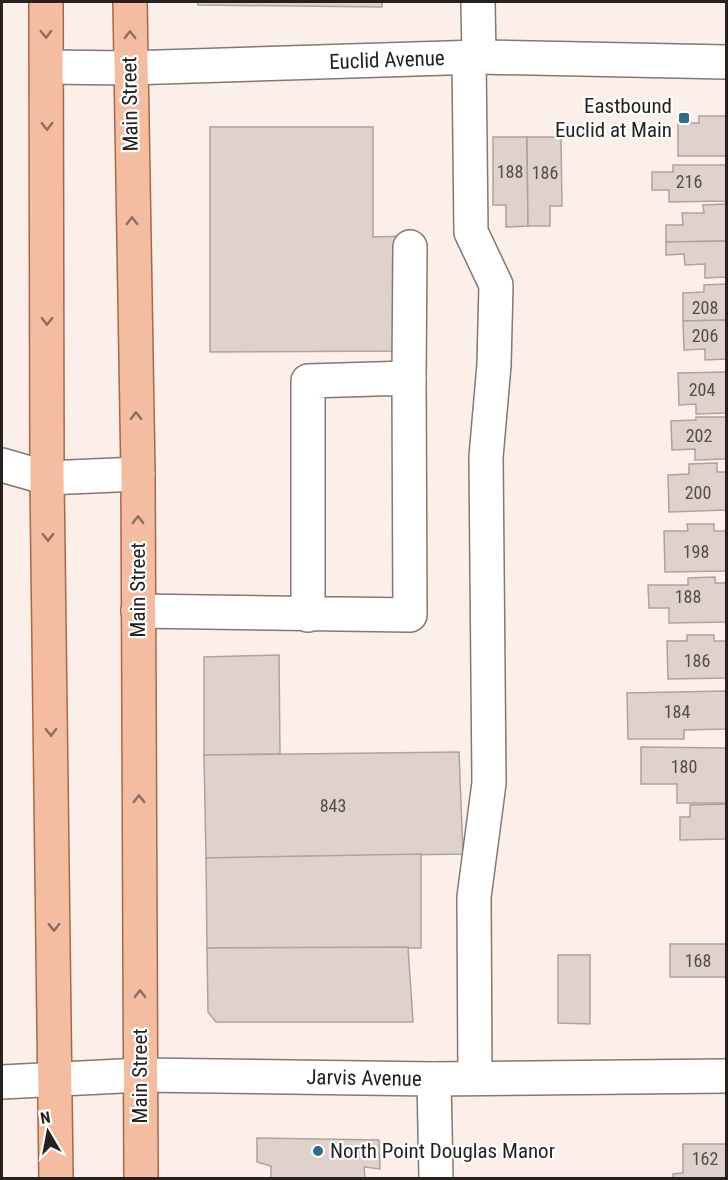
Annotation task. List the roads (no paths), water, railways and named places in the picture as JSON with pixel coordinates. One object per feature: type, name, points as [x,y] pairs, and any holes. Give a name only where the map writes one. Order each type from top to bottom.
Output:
[{"type":"main road","points":[[46,2],[47,478],[56,1179]]},
{"type":"main road","name":"Main Street","points":[[130,2],[129,68],[138,474],[141,1179]]},
{"type":"street","points":[[475,1078],[474,897],[489,783],[486,457],[494,365],[496,285],[471,232],[474,58],[478,2]]},
{"type":"street","name":"Euclid Avenue","points":[[47,67],[129,68],[474,58],[726,62]]},
{"type":"street","points":[[138,611],[410,615],[410,247]]},
{"type":"street","points":[[308,615],[308,381],[410,378]]},
{"type":"street","points":[[2,465],[47,478],[138,474]]},
{"type":"street","name":"Jarvis Avenue","points":[[2,1082],[141,1075],[434,1079],[726,1076]]},
{"type":"street","points":[[434,1079],[436,1179]]},
{"type":"place","name":"Eastbound Euclid at Main","points":[[684,118]]},
{"type":"place","name":"North Point Douglas Manor","points":[[318,1151]]}]
